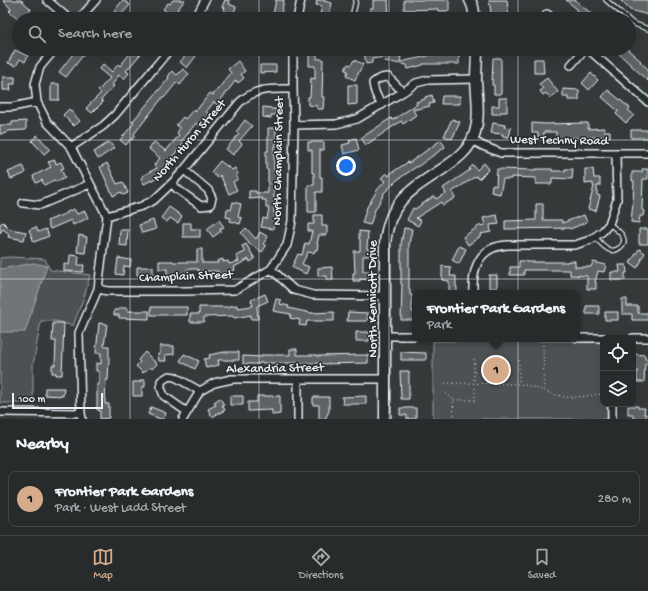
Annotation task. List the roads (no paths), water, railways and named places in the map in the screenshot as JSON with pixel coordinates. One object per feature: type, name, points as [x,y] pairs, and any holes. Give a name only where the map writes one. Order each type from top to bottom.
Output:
[{"type":"street","points":[[47,0],[61,12]]},
{"type":"street","points":[[86,12],[96,0]]},
{"type":"street","points":[[199,12],[205,0]]},
{"type":"street","points":[[298,12],[301,0]]},
{"type":"street","points":[[470,0],[474,12]]},
{"type":"street","points":[[0,412],[81,416],[79,333],[98,289],[107,216],[71,147],[47,122],[37,102],[35,84],[40,68],[49,56]]},
{"type":"street","points":[[71,147],[103,126],[115,115],[164,56]]},
{"type":"street","name":"North Champlain Street","points":[[271,269],[287,245],[292,221],[294,125],[293,56]]},
{"type":"street","name":"North Kennicott Drive","points":[[385,419],[385,296],[386,234],[388,226],[393,212],[401,200],[407,194],[460,156],[472,140],[476,126],[477,113],[477,56]]},
{"type":"street","points":[[571,65],[579,56]]},
{"type":"street","points":[[594,56],[648,102]]},
{"type":"street","points":[[382,105],[373,89],[373,83],[377,79],[388,77],[404,92]]},
{"type":"street","points":[[294,125],[336,124],[358,119],[404,92],[416,83],[428,80],[476,79]]},
{"type":"street","name":"North Huron Street","points":[[107,216],[142,206],[154,200],[184,170],[240,102],[245,98],[261,90],[293,89]]},
{"type":"street","points":[[0,106],[12,107],[37,102]]},
{"type":"street","name":"West Techny Road","points":[[472,140],[501,153],[648,153]]},
{"type":"street","points":[[473,290],[473,278],[477,264],[481,257],[492,248],[508,245],[574,245],[595,237],[603,231],[609,224],[617,200],[616,154]]},
{"type":"street","points":[[172,183],[177,189],[201,206],[210,204],[212,198],[208,190],[184,170]]},
{"type":"street","points":[[23,203],[40,205],[90,184]]},
{"type":"street","points":[[271,269],[294,290],[313,295],[385,296]]},
{"type":"street","name":"Champlain Street","points":[[98,289],[108,291],[235,290],[271,269]]},
{"type":"street","points":[[385,336],[412,336]]},
{"type":"street","points":[[580,338],[600,338]]},
{"type":"street","points":[[636,338],[648,338]]},
{"type":"street","points":[[183,419],[200,391],[176,377],[169,376],[162,381],[161,388],[164,396],[187,412]]},
{"type":"street","name":"Alexandria Street","points":[[200,391],[214,383],[232,380],[386,379]]},
{"type":"street","points":[[298,380],[298,419]]},
{"type":"street","points":[[612,407],[612,419]]},
{"type":"lane","points":[[353,12],[356,0]]},
{"type":"lane","points":[[606,0],[619,12]]},
{"type":"lane","points":[[636,24],[648,28]]},
{"type":"lane","points":[[595,237],[610,250],[616,250],[622,245],[624,241],[623,237],[609,224]]},
{"type":"place","name":"Frontier Park Gardens","points":[[496,370]]}]
